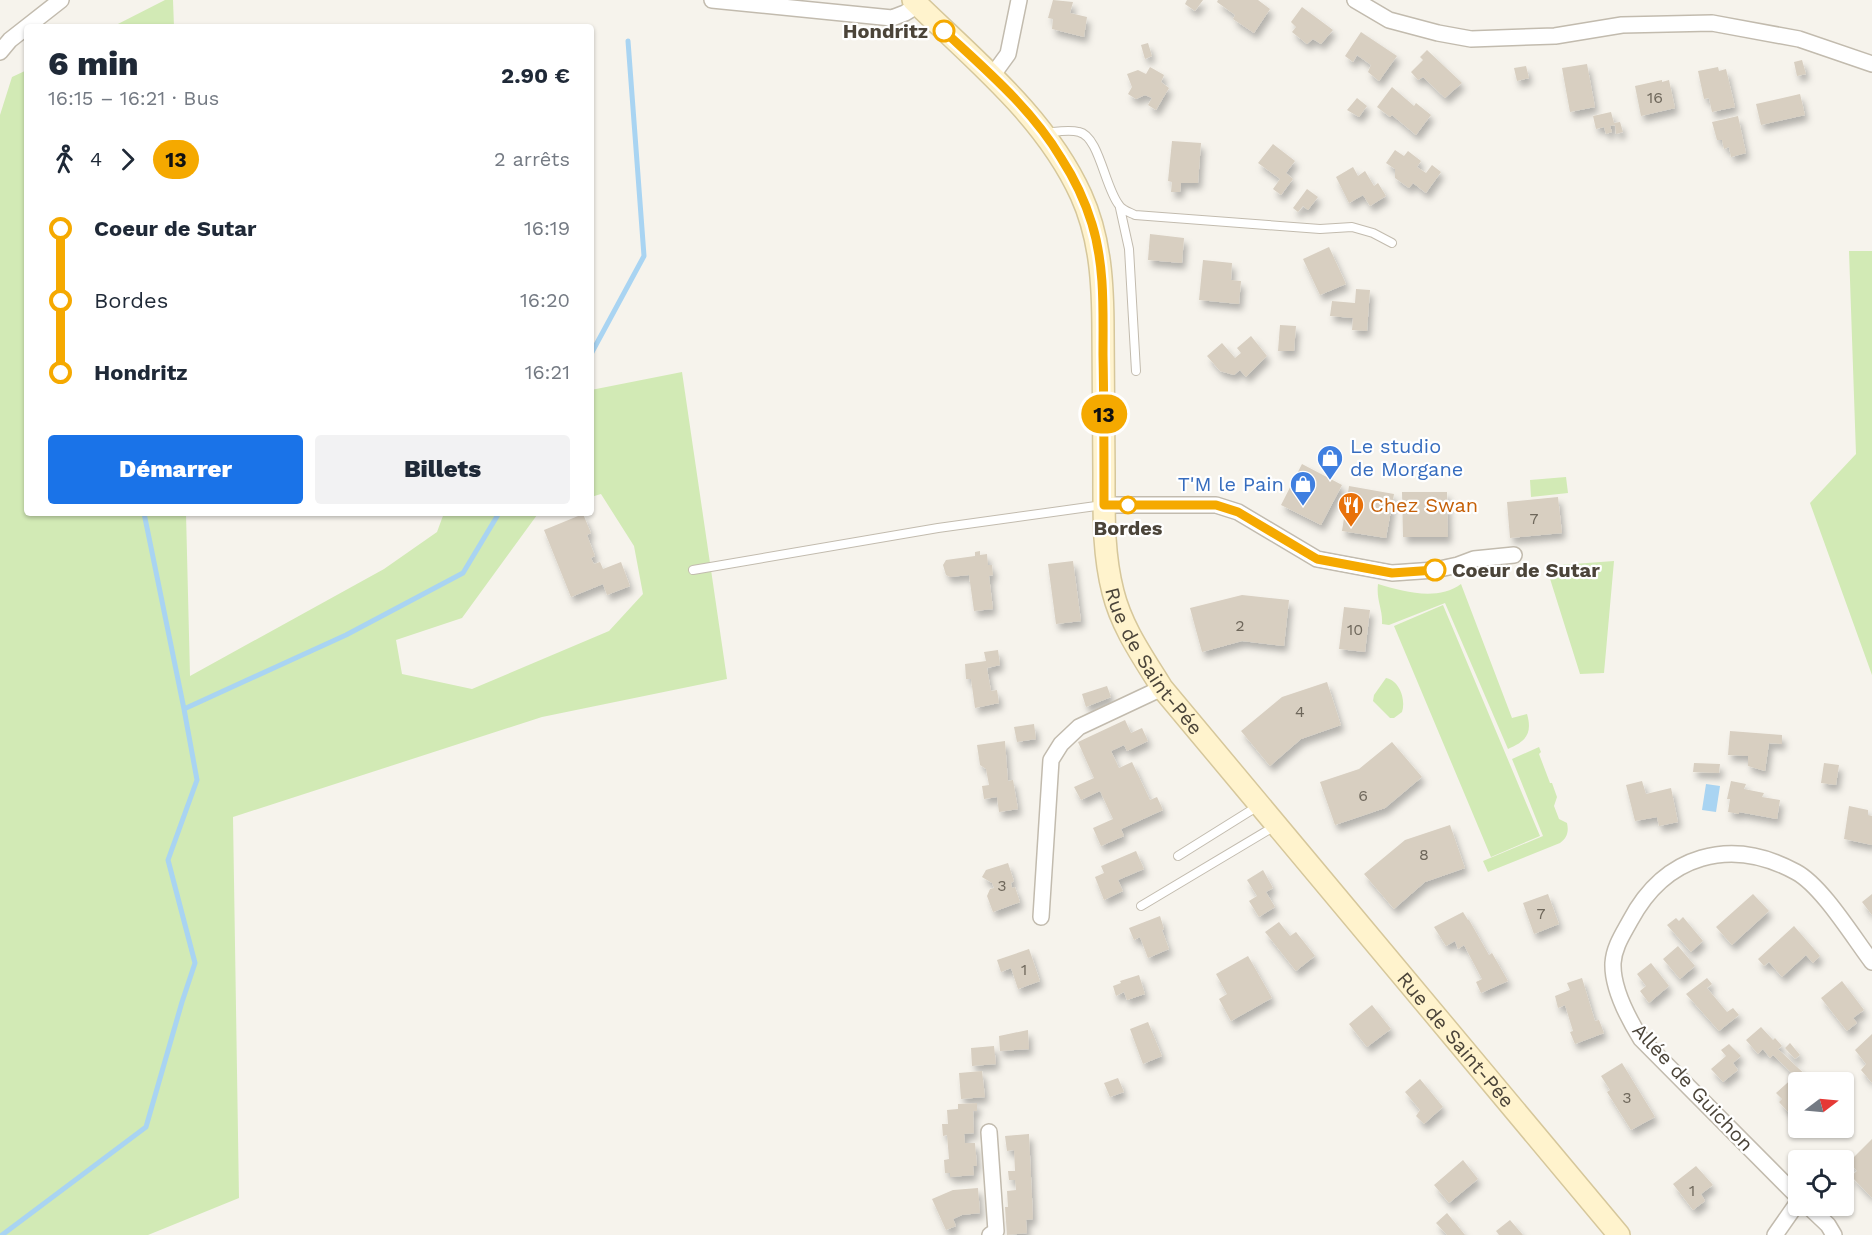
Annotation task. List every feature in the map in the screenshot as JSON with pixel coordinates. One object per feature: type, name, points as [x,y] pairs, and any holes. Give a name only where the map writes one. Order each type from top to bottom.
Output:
[{"type":"main road","name":"Rue de Saint-Pée","points":[[916,2],[992,76],[1044,133],[1061,157],[1092,224],[1098,251],[1103,296],[1104,538],[1113,591],[1125,629],[1162,688],[1619,1235]]},
{"type":"street","points":[[30,24],[61,0]]},
{"type":"street","points":[[712,0],[892,18],[906,13],[916,2]]},
{"type":"street","points":[[992,76],[1008,54],[1019,0]]},
{"type":"street","points":[[1355,0],[1389,20],[1472,39],[1555,36],[1622,25],[1712,23],[1799,39],[1872,64]]},
{"type":"street","points":[[0,52],[24,29]]},
{"type":"street","points":[[1104,505],[1216,505],[1238,512],[1317,559],[1392,573],[1435,570],[1474,560],[1514,555]]},
{"type":"street","points":[[1041,917],[1051,760],[1061,744],[1080,727],[1162,688]]},
{"type":"street","name":"Allée de Guichon","points":[[1788,1187],[1641,1039],[1629,1020],[1619,995],[1613,964],[1616,947],[1644,897],[1661,878],[1686,864],[1712,855],[1739,854],[1765,858],[1798,873],[1820,893],[1872,962]]},
{"type":"street","points":[[989,1132],[996,1231],[990,1235]]},
{"type":"street","points":[[1776,1235],[1789,1216]]},
{"type":"street","points":[[1819,1216],[1834,1235]]},
{"type":"lane","points":[[1044,133],[1081,132],[1092,142],[1111,194],[1120,208],[1129,249],[1136,371]]},
{"type":"lane","points":[[1120,208],[1135,215],[1320,228],[1352,227],[1373,233],[1392,243]]},
{"type":"lane","points":[[693,570],[938,528],[1104,505]]},
{"type":"lane","points":[[1178,856],[1259,805]]},
{"type":"lane","points":[[1141,906],[1276,825]]},
{"type":"green space","points":[[165,0],[173,0],[174,24],[118,24]]},
{"type":"green space","points":[[24,71],[24,516],[186,516],[190,676],[384,569],[437,532],[443,516],[536,516],[462,618],[396,640],[402,674],[472,689],[609,631],[643,594],[634,546],[601,494],[594,496],[594,389],[682,372],[727,679],[542,717],[233,817],[239,1198],[148,1235],[0,1235],[0,115],[12,77]]},
{"type":"green space","points":[[1849,251],[1872,251],[1872,675],[1810,503],[1856,454]]},
{"type":"green space","points":[[1566,477],[1568,493],[1531,497],[1530,480]]},
{"type":"green space","points":[[1614,561],[1604,673],[1580,674],[1546,566]]},
{"type":"green space","points":[[1378,584],[1399,590],[1431,594],[1452,589],[1461,584],[1512,718],[1527,714],[1529,727],[1523,740],[1508,749],[1445,603],[1389,625],[1382,624]]},
{"type":"green space","points":[[1443,605],[1540,836],[1491,857],[1394,626]]},
{"type":"green space","points":[[1386,678],[1395,683],[1402,697],[1402,712],[1394,718],[1390,718],[1373,701],[1374,695]]},
{"type":"green space","points":[[1539,747],[1541,752],[1539,754],[1557,797],[1554,806],[1559,819],[1567,823],[1567,834],[1560,843],[1488,872],[1483,861],[1543,836],[1512,759]]},
{"type":"water","points":[[1706,784],[1720,786],[1716,812],[1702,810]]},
{"type":"building","points":[[1053,0],[1073,2],[1070,13],[1087,17],[1084,37],[1052,29],[1053,19],[1048,18]]},
{"type":"building","points":[[1187,0],[1203,0],[1195,11],[1185,4]]},
{"type":"building","points":[[1218,0],[1258,0],[1270,9],[1254,33],[1233,19],[1235,15],[1217,2]]},
{"type":"building","points":[[1302,7],[1333,30],[1321,44],[1313,39],[1307,44],[1292,32],[1296,27],[1291,22]]},
{"type":"building","points":[[1361,32],[1397,56],[1379,81],[1368,72],[1371,65],[1357,55],[1353,62],[1345,56]]},
{"type":"building","points":[[1148,43],[1152,56],[1145,59],[1141,45]]},
{"type":"building","points":[[1427,50],[1462,83],[1445,98],[1423,77],[1418,80],[1411,72],[1423,60],[1420,57]]},
{"type":"building","points":[[1802,60],[1806,74],[1797,76],[1794,62]]},
{"type":"building","points":[[1587,64],[1595,107],[1570,112],[1562,68]]},
{"type":"building","points":[[1526,66],[1529,78],[1517,81],[1514,68]]},
{"type":"building","points":[[1150,67],[1164,75],[1161,82],[1169,88],[1156,110],[1148,105],[1152,98],[1145,95],[1136,99],[1128,94],[1132,87],[1127,74],[1138,70],[1146,74]]},
{"type":"building","points":[[1718,67],[1719,71],[1726,69],[1735,107],[1712,112],[1709,98],[1704,99],[1698,71]]},
{"type":"building","points":[[1662,80],[1662,82],[1669,80],[1675,108],[1641,116],[1635,86]]},
{"type":"building","points":[[1392,87],[1414,106],[1416,103],[1431,115],[1416,135],[1392,115],[1390,117],[1377,107]]},
{"type":"building","points":[[1800,94],[1805,115],[1761,125],[1756,104]]},
{"type":"building","points":[[1357,98],[1367,106],[1359,117],[1347,110]]},
{"type":"building","points":[[1611,112],[1614,123],[1620,122],[1623,132],[1616,134],[1615,125],[1610,126],[1612,132],[1606,134],[1604,127],[1596,129],[1593,116]]},
{"type":"building","points":[[1738,116],[1746,153],[1731,157],[1729,147],[1724,149],[1722,140],[1717,140],[1712,122]]},
{"type":"building","points":[[1172,141],[1201,143],[1198,183],[1181,183],[1180,192],[1171,192],[1172,182],[1168,181]]},
{"type":"building","points":[[1273,144],[1295,161],[1286,173],[1293,179],[1281,195],[1273,189],[1280,179],[1258,163]]},
{"type":"building","points":[[1395,150],[1404,156],[1408,151],[1421,161],[1417,167],[1426,173],[1432,165],[1441,172],[1426,193],[1413,183],[1409,188],[1395,178],[1395,169],[1386,163]]},
{"type":"building","points":[[1353,167],[1358,176],[1365,171],[1374,186],[1378,183],[1386,196],[1370,206],[1363,195],[1349,203],[1336,177]]},
{"type":"building","points":[[1307,189],[1318,197],[1308,210],[1303,206],[1298,212],[1293,208]]},
{"type":"building","points":[[1150,234],[1184,238],[1182,263],[1148,260]]},
{"type":"building","points":[[1329,247],[1346,284],[1320,295],[1303,259]]},
{"type":"building","points":[[1203,260],[1232,263],[1231,280],[1241,281],[1239,304],[1199,300]]},
{"type":"building","points":[[1356,289],[1370,290],[1367,331],[1352,330],[1353,318],[1330,316],[1332,301],[1355,303]]},
{"type":"building","points":[[1280,325],[1296,326],[1294,351],[1278,351]]},
{"type":"building","points":[[1251,336],[1267,356],[1246,377],[1240,370],[1234,375],[1220,371],[1207,356],[1222,343],[1235,358],[1241,353],[1237,348]]},
{"type":"building","points":[[1302,464],[1342,485],[1321,525],[1281,505]]},
{"type":"building","points":[[1349,486],[1394,494],[1386,538],[1342,531]]},
{"type":"building","points":[[1402,492],[1447,492],[1448,537],[1403,537]]},
{"type":"building","points":[[1558,497],[1562,533],[1510,538],[1507,502]]},
{"type":"building","points":[[578,516],[584,516],[591,533],[587,535],[595,556],[591,558],[594,564],[600,562],[603,569],[621,562],[630,586],[607,595],[603,584],[571,597],[544,530]]},
{"type":"building","points":[[980,551],[980,555],[987,554],[988,565],[992,565],[993,575],[989,576],[993,609],[974,611],[969,575],[950,577],[946,575],[943,565],[946,560],[975,556],[975,552]]},
{"type":"building","points":[[1073,561],[1081,621],[1056,624],[1048,564]]},
{"type":"building","points":[[1242,595],[1289,600],[1284,646],[1242,641],[1202,652],[1190,608]]},
{"type":"building","points":[[1344,607],[1370,610],[1365,652],[1339,649]]},
{"type":"building","points":[[998,650],[1000,665],[987,668],[991,691],[997,690],[999,703],[975,708],[971,679],[966,679],[965,664],[986,661],[984,652]]},
{"type":"building","points":[[1327,682],[1341,725],[1301,739],[1270,766],[1241,731],[1282,697]]},
{"type":"building","points":[[1107,686],[1111,697],[1086,707],[1082,694]]},
{"type":"building","points":[[1125,720],[1131,733],[1142,728],[1148,741],[1127,751],[1124,745],[1111,751],[1119,768],[1132,762],[1150,800],[1157,797],[1163,810],[1121,829],[1124,836],[1101,846],[1093,828],[1113,819],[1100,791],[1081,800],[1074,787],[1094,778],[1078,742]]},
{"type":"building","points":[[1034,724],[1036,739],[1017,742],[1014,727]]},
{"type":"building","points":[[1730,731],[1782,735],[1782,744],[1769,743],[1765,771],[1748,766],[1748,756],[1728,755]]},
{"type":"building","points":[[1005,741],[1008,781],[1013,780],[1018,809],[999,812],[997,797],[984,799],[982,786],[989,785],[986,769],[980,765],[977,745]]},
{"type":"building","points":[[1392,742],[1422,777],[1385,808],[1335,825],[1320,782],[1359,769]]},
{"type":"building","points":[[1694,763],[1720,764],[1719,773],[1693,772]]},
{"type":"building","points":[[1824,763],[1839,765],[1836,785],[1821,783]]},
{"type":"building","points":[[1642,781],[1646,794],[1671,788],[1678,822],[1659,826],[1657,817],[1635,821],[1626,785]]},
{"type":"building","points":[[1731,781],[1746,784],[1744,789],[1764,793],[1762,797],[1780,800],[1777,819],[1728,812],[1730,799],[1727,799]]},
{"type":"building","points":[[1849,806],[1868,810],[1868,815],[1872,816],[1872,845],[1844,839]]},
{"type":"building","points":[[1450,825],[1465,868],[1425,882],[1394,909],[1364,874],[1405,840]]},
{"type":"building","points":[[1136,851],[1144,869],[1118,880],[1123,891],[1104,900],[1095,877],[1104,873],[1101,866]]},
{"type":"building","points":[[1008,863],[1014,881],[1011,883],[1012,888],[1015,887],[1020,902],[993,912],[987,896],[990,889],[994,888],[992,883],[982,877],[986,870]]},
{"type":"building","points":[[1263,870],[1273,888],[1266,892],[1275,907],[1259,917],[1249,901],[1257,896],[1247,880]]},
{"type":"building","points":[[1548,894],[1559,924],[1534,934],[1523,903]]},
{"type":"building","points":[[1753,894],[1769,911],[1732,945],[1716,927]]},
{"type":"building","points":[[1872,894],[1872,915],[1862,902]]},
{"type":"building","points":[[1463,912],[1489,955],[1492,953],[1508,981],[1481,993],[1476,982],[1482,979],[1464,945],[1458,949],[1455,941],[1446,946],[1434,927]]},
{"type":"building","points":[[1160,916],[1169,949],[1148,958],[1140,937],[1134,940],[1129,928]]},
{"type":"building","points":[[1683,917],[1703,941],[1691,952],[1667,925],[1676,918],[1679,921]]},
{"type":"building","points":[[1279,922],[1290,936],[1296,932],[1315,956],[1296,971],[1265,932]]},
{"type":"building","points":[[1794,926],[1820,956],[1813,963],[1806,955],[1782,977],[1769,962],[1764,966],[1758,959]]},
{"type":"building","points":[[1678,946],[1695,966],[1680,979],[1663,959]]},
{"type":"building","points":[[1029,949],[1040,981],[1018,989],[1011,968],[1001,972],[997,960]]},
{"type":"building","points":[[1248,956],[1272,998],[1231,1021],[1219,999],[1227,994],[1216,974]]},
{"type":"building","points":[[1651,963],[1669,986],[1649,1003],[1640,991],[1646,986],[1637,974]]},
{"type":"building","points":[[1139,975],[1145,994],[1127,1000],[1124,992],[1116,996],[1113,986],[1121,983],[1120,981]]},
{"type":"building","points":[[1582,978],[1595,1021],[1599,1020],[1604,1033],[1575,1044],[1570,1032],[1573,1031],[1565,1005],[1558,1008],[1555,996],[1570,990],[1567,983]]},
{"type":"building","points":[[1707,978],[1712,984],[1707,988],[1727,1012],[1733,1008],[1739,1015],[1719,1031],[1686,994]]},
{"type":"building","points":[[1842,981],[1864,1010],[1853,1018],[1857,1023],[1847,1031],[1821,998]]},
{"type":"building","points":[[1372,1005],[1391,1029],[1367,1047],[1349,1024]]},
{"type":"building","points":[[1148,1022],[1162,1056],[1143,1064],[1130,1029]]},
{"type":"building","points":[[1761,1027],[1773,1040],[1775,1038],[1782,1046],[1778,1049],[1802,1072],[1791,1072],[1773,1055],[1770,1058],[1763,1049],[1758,1054],[1746,1040]]},
{"type":"building","points":[[1028,1030],[1029,1049],[1000,1051],[999,1036]]},
{"type":"building","points":[[1872,1034],[1872,1083],[1861,1070],[1866,1064],[1855,1050]]},
{"type":"building","points":[[1790,1043],[1800,1055],[1795,1059],[1785,1048]]},
{"type":"building","points":[[1729,1044],[1741,1056],[1733,1063],[1738,1070],[1723,1082],[1711,1069],[1726,1056],[1721,1050]]},
{"type":"building","points":[[994,1046],[996,1064],[972,1066],[971,1048]]},
{"type":"building","points":[[1622,1063],[1655,1117],[1631,1130],[1607,1092],[1610,1090],[1601,1076]]},
{"type":"building","points":[[982,1071],[985,1097],[961,1099],[959,1073]]},
{"type":"building","points":[[1118,1078],[1124,1092],[1110,1097],[1104,1083]]},
{"type":"building","points":[[1420,1079],[1443,1107],[1424,1124],[1416,1116],[1420,1110],[1405,1092]]},
{"type":"building","points":[[1788,1082],[1788,1112],[1779,1102],[1782,1099],[1776,1093]]},
{"type":"building","points":[[977,1103],[977,1111],[973,1111],[974,1133],[964,1134],[965,1143],[975,1143],[977,1166],[973,1166],[974,1175],[950,1177],[950,1173],[945,1173],[944,1160],[949,1159],[947,1135],[943,1136],[942,1124],[948,1124],[947,1110],[958,1109],[958,1104]]},
{"type":"building","points":[[1029,1134],[1033,1219],[1026,1220],[1027,1233],[1007,1235],[1005,1207],[1008,1207],[1007,1191],[1016,1190],[1015,1180],[1009,1180],[1008,1171],[1015,1171],[1014,1150],[1007,1151],[1005,1136]]},
{"type":"building","points":[[1872,1139],[1872,1198],[1854,1179],[1854,1174],[1857,1171],[1854,1168],[1854,1157]]},
{"type":"building","points":[[1463,1160],[1478,1179],[1449,1203],[1434,1185]]},
{"type":"building","points":[[1696,1166],[1713,1185],[1701,1194],[1705,1201],[1693,1210],[1673,1184]]},
{"type":"building","points":[[978,1188],[980,1213],[962,1215],[953,1219],[956,1226],[946,1230],[932,1199],[953,1190]]},
{"type":"building","points":[[1447,1213],[1465,1235],[1447,1235],[1436,1223]]},
{"type":"building","points":[[1510,1220],[1523,1235],[1499,1235],[1496,1231]]},
{"type":"waterway","points":[[594,348],[644,256],[628,41]]},
{"type":"waterway","points":[[145,516],[184,709]]},
{"type":"waterway","points":[[2,1235],[146,1127],[195,963],[168,860],[197,780],[184,709],[346,635],[463,573],[497,516]]},
{"type":"bus line","name":"13","points":[[944,31],[1018,102],[1044,133],[1061,157],[1092,224],[1098,251],[1103,296],[1104,505],[1216,505],[1238,512],[1317,559],[1392,573],[1435,570]]},
{"type":"place","name":"Hondritz","points":[[944,31]]},
{"type":"place","name":"Le studio de Morgane","points":[[1330,481]]},
{"type":"place","name":"Bordes","points":[[1128,505]]},
{"type":"place","name":"T'M le Pain","points":[[1303,507]]},
{"type":"place","name":"Chez Swan","points":[[1351,528]]},
{"type":"place","name":"Coeur de Sutar","points":[[1435,570]]}]
